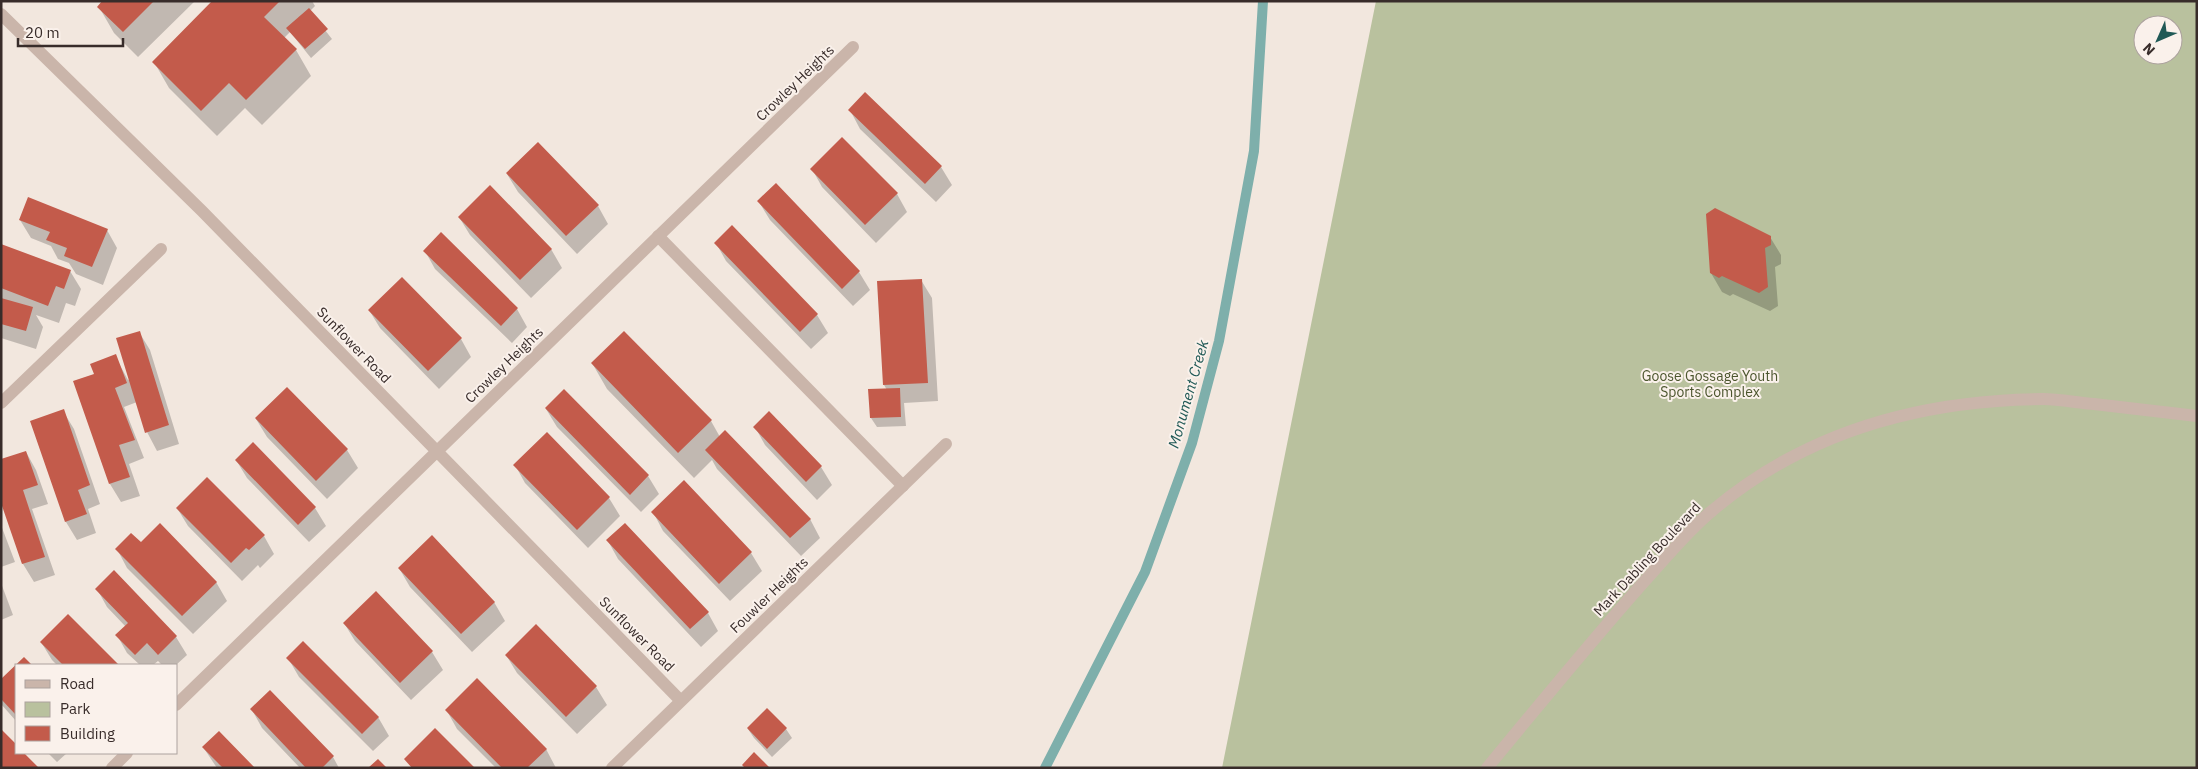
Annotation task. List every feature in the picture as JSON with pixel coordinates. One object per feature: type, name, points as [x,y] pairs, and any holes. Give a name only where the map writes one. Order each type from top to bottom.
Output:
[{"type":"street","name":"Sunflower Road","points":[[1,14],[202,211],[681,700]]},
{"type":"street","name":"Crowley Heights","points":[[178,703],[853,46]]},
{"type":"street","points":[[658,236],[903,486]]},
{"type":"street","points":[[1,403],[161,249]]},
{"type":"street","name":"Mark Dabling Boulevard","points":[[1487,768],[1620,608],[1674,548],[1712,510],[1748,484],[1795,455],[1836,435],[1886,418],[1942,406],[1988,401],[2046,399],[2197,416]]},
{"type":"street","name":"Fouwler Heights","points":[[612,768],[946,444]]},
{"type":"street","points":[[112,768],[126,754]]},
{"type":"green space","name":"Goose Gossage Youth Sports Complex","points":[[1376,1],[2197,1],[2197,768],[1222,768]]},
{"type":"building","points":[[102,1],[154,1],[123,32],[97,7]]},
{"type":"building","points":[[212,1],[280,1],[264,17],[297,49],[246,100],[229,83],[201,111],[152,62]]},
{"type":"building","points":[[309,8],[328,29],[305,49],[286,28]]},
{"type":"building","points":[[865,92],[942,166],[925,184],[848,110]]},
{"type":"building","points":[[842,137],[898,193],[865,225],[810,169]]},
{"type":"building","points":[[538,142],[599,205],[566,236],[506,173]]},
{"type":"building","points":[[776,183],[860,271],[842,289],[757,201]]},
{"type":"building","points":[[490,185],[552,249],[520,280],[458,217]]},
{"type":"building","points":[[28,197],[108,229],[92,267],[64,256],[67,248],[46,240],[50,232],[19,220]]},
{"type":"building","points":[[1715,208],[1771,236],[1771,245],[1765,248],[1768,287],[1759,293],[1722,276],[1719,278],[1710,273],[1706,214]]},
{"type":"building","points":[[732,225],[818,314],[800,332],[714,243]]},
{"type":"building","points":[[441,232],[518,308],[501,326],[423,251]]},
{"type":"building","points":[[1,244],[71,270],[64,289],[56,286],[48,306],[1,288]]},
{"type":"building","points":[[402,277],[462,338],[428,371],[368,310]]},
{"type":"building","points":[[922,279],[928,383],[883,385],[877,281]]},
{"type":"building","points":[[1,298],[33,307],[26,331],[1,324]]},
{"type":"building","points":[[140,331],[169,425],[145,433],[116,338]]},
{"type":"building","points":[[624,331],[712,420],[678,453],[591,363]]},
{"type":"building","points":[[116,354],[127,383],[115,388],[135,440],[119,445],[130,477],[109,484],[73,381],[94,374],[90,364]]},
{"type":"building","points":[[287,387],[348,449],[316,481],[255,418]]},
{"type":"building","points":[[900,388],[901,417],[870,418],[868,389]]},
{"type":"building","points":[[564,389],[649,475],[630,495],[545,408]]},
{"type":"building","points":[[64,409],[90,485],[78,490],[87,514],[65,522],[30,421]]},
{"type":"building","points":[[769,411],[822,466],[806,482],[753,427]]},
{"type":"building","points":[[725,430],[811,519],[790,538],[705,450]]},
{"type":"building","points":[[547,432],[610,497],[577,530],[513,465]]},
{"type":"building","points":[[253,442],[316,507],[298,525],[235,460]]},
{"type":"building","points":[[26,451],[38,485],[23,490],[45,557],[22,564],[1,503],[1,459]]},
{"type":"building","points":[[207,477],[265,535],[249,550],[246,548],[231,563],[176,508]]},
{"type":"building","points":[[684,480],[752,552],[719,584],[651,512]]},
{"type":"building","points":[[160,523],[217,582],[182,616],[115,549],[131,533],[141,542]]},
{"type":"building","points":[[625,523],[709,612],[690,629],[606,540]]},
{"type":"building","points":[[432,535],[495,602],[461,634],[398,568]]},
{"type":"building","points":[[114,570],[177,636],[158,655],[147,643],[135,655],[115,635],[128,623],[95,589]]},
{"type":"building","points":[[376,591],[433,651],[400,683],[343,623]]},
{"type":"building","points":[[68,614],[118,664],[62,664],[40,642]]},
{"type":"building","points":[[536,624],[597,686],[566,717],[505,655]]},
{"type":"building","points":[[303,641],[379,717],[362,734],[286,658]]},
{"type":"building","points":[[24,657],[31,664],[17,664]]},
{"type":"building","points":[[15,666],[15,714],[1,699],[1,679]]},
{"type":"building","points":[[477,678],[547,749],[527,768],[502,768],[445,710]]},
{"type":"building","points":[[270,690],[334,756],[322,768],[306,768],[250,709]]},
{"type":"building","points":[[767,708],[787,728],[767,749],[747,728]]},
{"type":"building","points":[[435,728],[475,768],[412,768],[404,759]]},
{"type":"building","points":[[1,729],[15,743],[15,754],[25,754],[39,768],[2,768]]},
{"type":"building","points":[[219,731],[255,768],[223,768],[202,747]]},
{"type":"building","points":[[754,752],[770,768],[745,768],[742,765]]},
{"type":"building","points":[[378,759],[387,768],[368,768]]},
{"type":"waterway","name":"Monument Creek","points":[[1045,768],[1145,572],[1192,443],[1219,341],[1254,151],[1263,1]]}]
